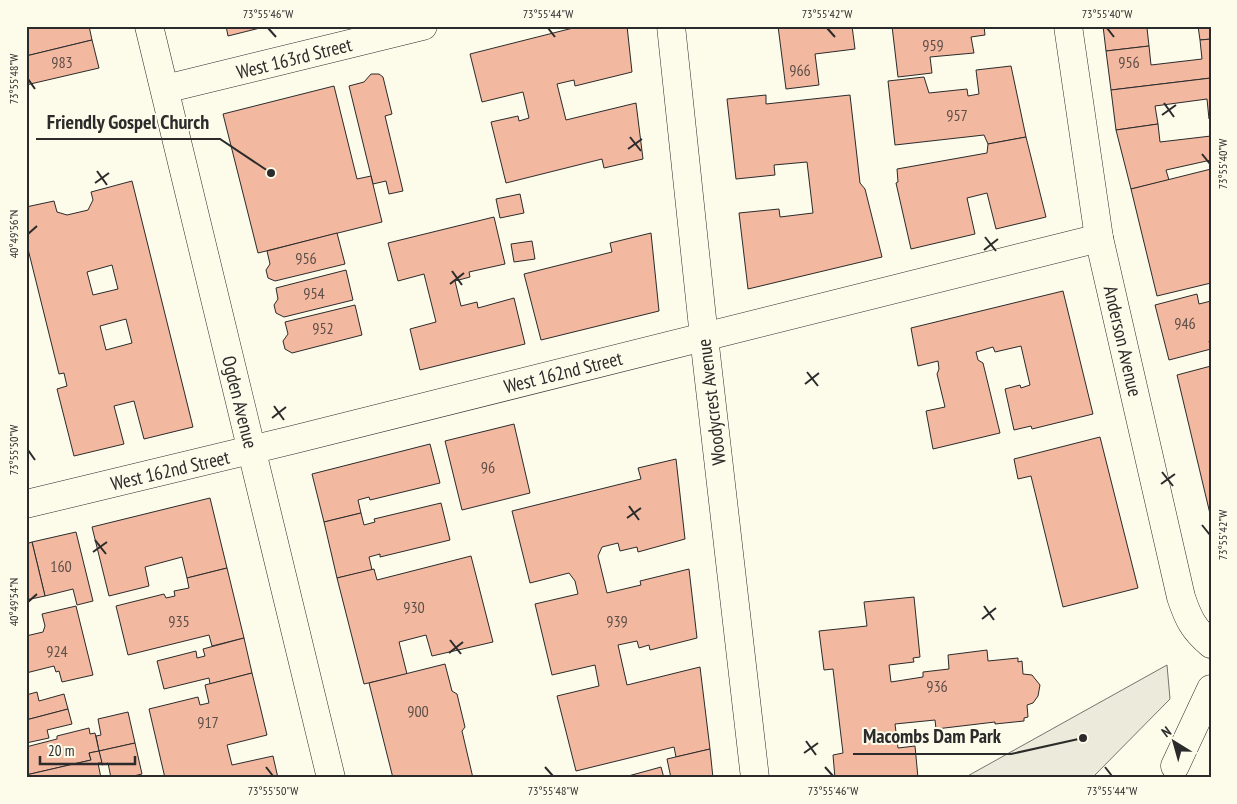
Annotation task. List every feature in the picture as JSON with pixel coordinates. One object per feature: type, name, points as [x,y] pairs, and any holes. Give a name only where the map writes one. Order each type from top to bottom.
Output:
[{"type":"street","name":"Ogden Avenue","points":[[149,26],[331,778]]},
{"type":"street","name":"West 163rd Street","points":[[165,89],[423,26]]},
{"type":"street","name":"Woodycrest Avenue","points":[[671,26],[704,337],[755,778]]},
{"type":"street","name":"Anderson Avenue","points":[[1068,26],[1099,238],[1181,597],[1187,616],[1193,626],[1211,644]]},
{"type":"street","name":"West 162nd Street","points":[[26,504],[252,450],[1099,238]]},
{"type":"street","points":[[1169,772],[1211,689]]},
{"type":"street","points":[[1169,772],[1211,727]]},
{"type":"shaded area","points":[[1167,665],[1170,699],[1092,778],[964,778]]},
{"type":"building","points":[[26,26],[89,26],[92,40],[26,56]]},
{"type":"building","points":[[226,26],[268,26],[228,36]]},
{"type":"building","points":[[581,26],[627,26],[632,72],[575,86],[574,80],[557,84],[566,120],[636,103],[643,159],[604,168],[602,159],[506,183],[491,122],[518,116],[519,121],[529,118],[523,92],[482,102],[470,54]]},
{"type":"building","points":[[778,26],[852,26],[855,49],[815,54],[819,85],[786,89]]},
{"type":"building","points":[[892,26],[984,26],[985,35],[971,37],[974,53],[930,57],[932,73],[898,77]]},
{"type":"building","points":[[1103,26],[1160,26],[1147,28],[1149,46],[1106,51]]},
{"type":"building","points":[[1198,26],[1211,26],[1211,39],[1200,40]]},
{"type":"building","points":[[1211,39],[1211,78],[1111,90],[1106,51],[1149,46],[1151,65],[1202,59],[1200,40]]},
{"type":"building","points":[[92,40],[99,68],[26,85],[26,56]]},
{"type":"building","points":[[1011,66],[1026,137],[988,144],[984,135],[895,145],[888,81],[924,77],[929,93],[967,89],[968,96],[979,94],[976,70]]},
{"type":"building","points":[[371,74],[379,74],[383,77],[392,114],[385,116],[403,191],[389,194],[386,181],[373,184],[349,86],[364,82]]},
{"type":"building","points":[[1211,78],[1211,119],[1209,119],[1207,99],[1155,106],[1158,124],[1116,130],[1111,90]]},
{"type":"building","points":[[334,86],[357,179],[371,176],[382,222],[258,253],[223,114]]},
{"type":"building","points":[[766,95],[766,104],[850,95],[860,183],[865,189],[882,257],[748,289],[739,213],[779,209],[780,217],[813,213],[807,162],[774,165],[775,175],[736,179],[727,99]]},
{"type":"building","points":[[1158,124],[1160,142],[1211,136],[1211,160],[1166,170],[1169,180],[1131,189],[1116,130]]},
{"type":"building","points":[[1026,137],[1046,217],[996,229],[987,193],[967,198],[975,234],[911,249],[896,183],[898,182],[897,169],[987,153],[988,144]]},
{"type":"building","points":[[1211,169],[1211,283],[1157,296],[1131,189]]},
{"type":"building","points":[[132,181],[193,427],[144,439],[134,401],[114,406],[124,444],[74,456],[57,389],[67,386],[64,373],[59,374],[26,241],[26,207],[54,201],[57,212],[67,215],[88,210],[93,200],[91,192]],"holes":[[[112,265],[118,289],[93,295],[87,272]],[[126,319],[132,343],[106,350],[100,326]]]},
{"type":"building","points":[[520,194],[524,213],[500,218],[496,199]]},
{"type":"building","points":[[494,217],[505,264],[469,272],[470,277],[455,281],[461,306],[477,302],[478,308],[514,298],[525,344],[420,370],[410,329],[436,322],[424,274],[398,281],[388,243]]},
{"type":"building","points":[[337,233],[345,264],[275,281],[268,278],[266,270],[270,264],[267,251]]},
{"type":"building","points":[[651,233],[659,311],[541,340],[524,274],[612,252],[610,243]]},
{"type":"building","points":[[532,241],[535,259],[514,262],[511,244]]},
{"type":"building","points":[[346,270],[353,300],[284,317],[276,313],[274,305],[278,299],[276,288]]},
{"type":"building","points":[[1063,291],[1093,414],[1032,429],[1031,426],[1014,430],[1005,389],[1020,385],[1021,388],[1030,385],[1021,346],[995,352],[993,347],[976,352],[978,360],[983,363],[1000,433],[933,449],[926,411],[945,407],[937,374],[939,369],[938,361],[918,366],[911,328]]},
{"type":"building","points":[[1197,294],[1199,304],[1211,301],[1211,341],[1209,341],[1211,349],[1169,360],[1155,305]]},
{"type":"building","points":[[355,305],[362,335],[292,353],[285,349],[283,341],[288,334],[285,322]]},
{"type":"building","points":[[1211,366],[1211,518],[1177,375]]},
{"type":"building","points":[[514,424],[530,493],[462,510],[445,441]]},
{"type":"building","points":[[1100,437],[1138,588],[1063,607],[1031,476],[1018,479],[1014,459]]},
{"type":"building","points":[[430,444],[440,483],[370,500],[369,497],[358,500],[361,513],[324,522],[312,474]]},
{"type":"building","points":[[676,459],[685,539],[638,552],[637,547],[620,551],[618,543],[602,547],[598,556],[607,593],[641,585],[640,581],[689,569],[697,638],[650,650],[649,645],[639,648],[637,641],[618,645],[627,685],[700,667],[710,749],[676,757],[674,747],[576,771],[557,696],[599,686],[595,665],[552,675],[535,604],[578,594],[575,581],[569,573],[530,583],[512,511],[641,479],[638,468]]},
{"type":"building","points":[[210,498],[227,568],[187,578],[182,557],[145,567],[149,586],[109,596],[92,527]]},
{"type":"building","points":[[441,503],[450,540],[380,557],[380,554],[369,557],[372,570],[337,578],[324,522],[361,513],[364,525],[375,522],[374,519]]},
{"type":"building","points":[[76,532],[93,601],[77,605],[73,589],[45,596],[32,542]]},
{"type":"building","points":[[32,542],[45,596],[26,600],[26,544]]},
{"type":"building","points":[[471,556],[493,642],[432,656],[426,635],[399,642],[407,674],[364,684],[337,578],[374,569],[377,580]]},
{"type":"building","points":[[227,568],[244,638],[212,646],[209,635],[128,655],[116,606],[164,594],[166,598],[175,596],[174,591],[189,588],[187,578]]},
{"type":"building","points":[[914,597],[920,657],[913,658],[914,662],[889,665],[891,682],[923,677],[923,672],[949,669],[948,655],[987,650],[988,661],[1018,658],[1018,662],[1022,661],[1023,674],[1032,675],[1040,685],[1038,696],[1033,703],[1027,705],[1028,717],[1024,718],[1024,721],[995,724],[995,722],[936,729],[935,720],[895,724],[898,748],[915,746],[918,778],[835,778],[833,755],[843,753],[833,669],[824,670],[819,631],[867,626],[864,602]]},
{"type":"building","points":[[76,606],[93,675],[62,682],[59,671],[56,672],[54,666],[26,673],[26,636],[43,632],[45,626],[42,614]]},
{"type":"building","points":[[244,638],[252,673],[210,684],[209,678],[164,689],[157,661],[196,651],[197,658],[205,656],[203,649]]},
{"type":"building","points":[[445,664],[452,691],[457,694],[465,727],[462,731],[473,778],[393,778],[369,683]]},
{"type":"building","points":[[252,673],[267,735],[227,745],[232,765],[273,756],[278,778],[165,778],[149,709],[198,697],[200,705],[209,703],[205,685]]},
{"type":"building","points":[[37,692],[39,701],[64,694],[68,709],[26,720],[26,695]]},
{"type":"building","points":[[68,709],[72,724],[47,730],[49,738],[26,743],[26,720]]},
{"type":"building","points":[[128,712],[135,743],[99,751],[96,736],[101,735],[98,719]]},
{"type":"building","points":[[89,728],[90,734],[95,733],[99,751],[89,753],[91,760],[26,775],[26,747],[57,739],[57,736]]},
{"type":"building","points":[[135,743],[142,774],[125,778],[111,778],[108,763],[102,765],[99,751]]},
{"type":"building","points":[[710,749],[713,778],[671,778],[667,759]]},
{"type":"building","points":[[99,751],[102,763],[98,763],[101,778],[26,778],[26,775],[91,760],[89,753]]},
{"type":"building","points":[[661,767],[664,778],[621,778]]},
{"type":"place","name":"Friendly Gospel Church","points":[[271,173]]},
{"type":"place","name":"Macombs Dam Park","points":[[1083,738]]}]
